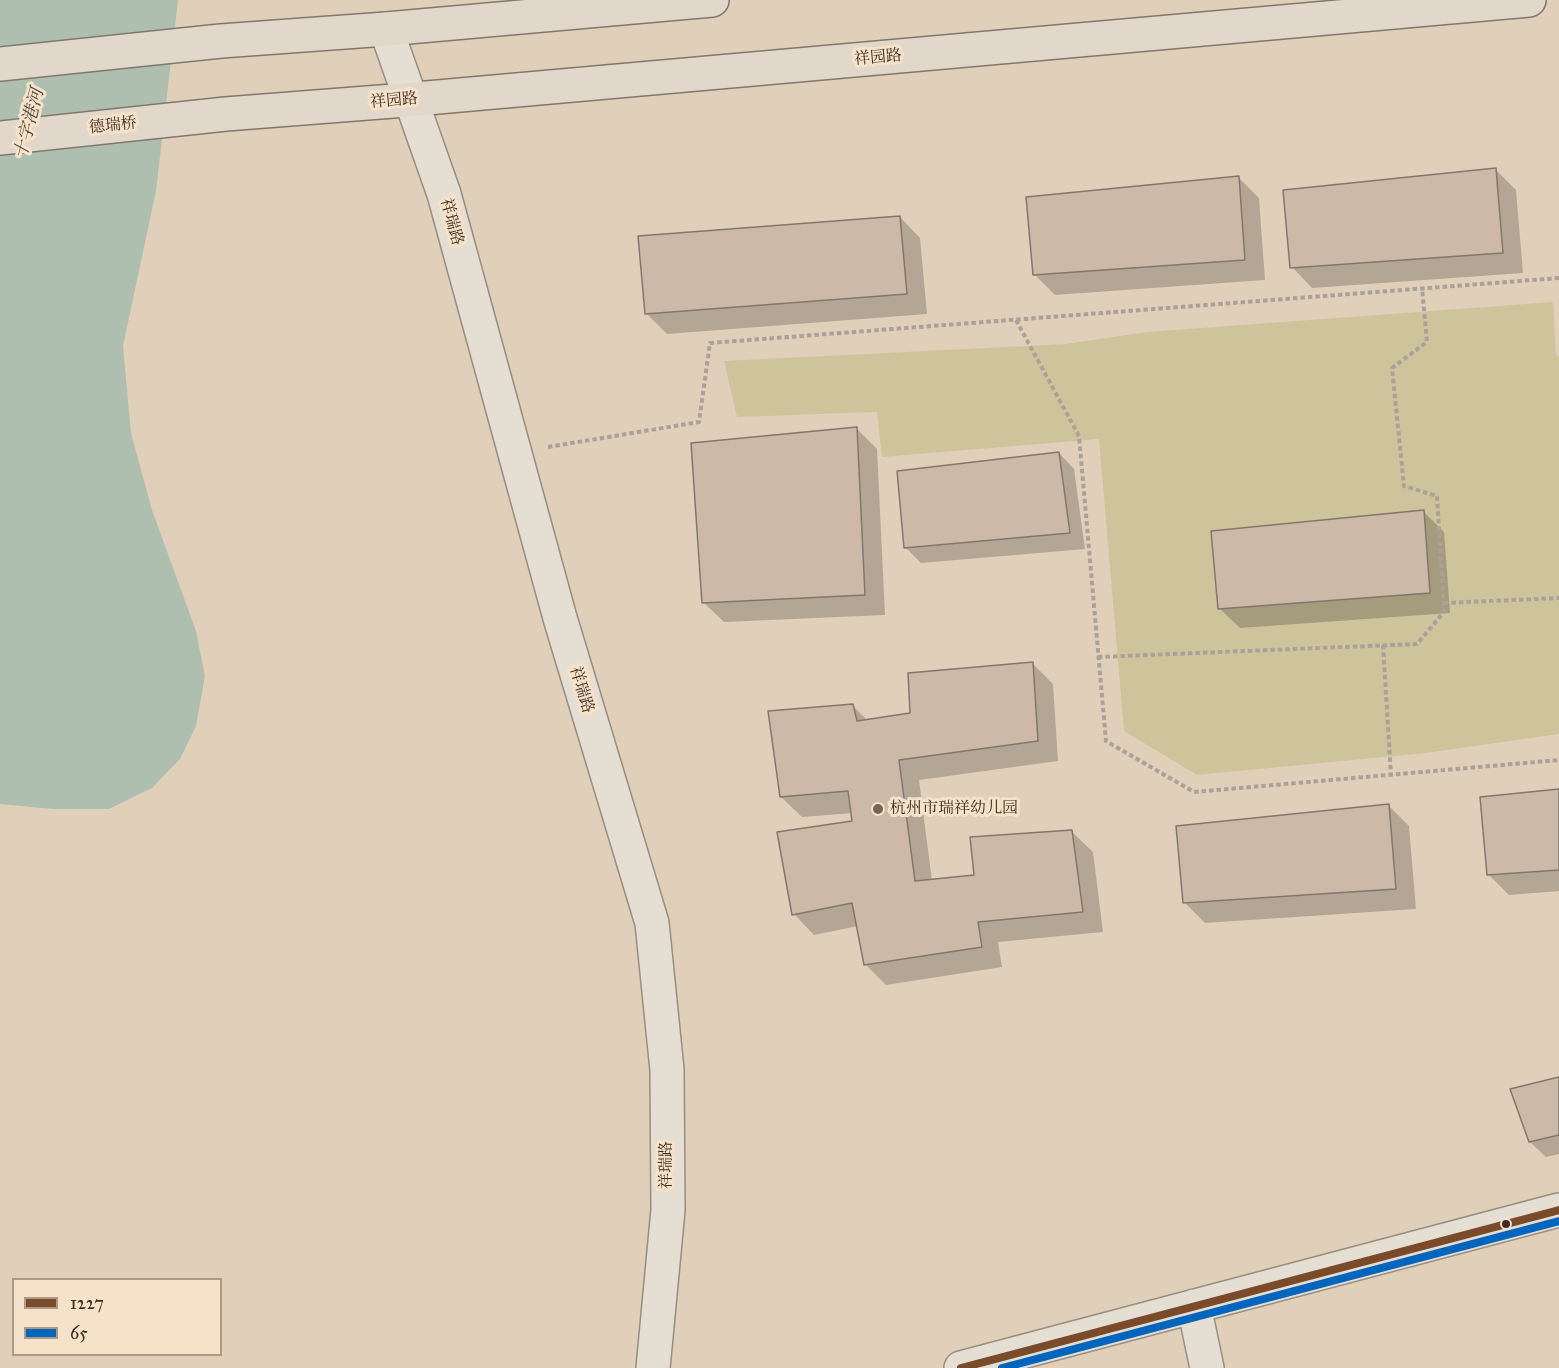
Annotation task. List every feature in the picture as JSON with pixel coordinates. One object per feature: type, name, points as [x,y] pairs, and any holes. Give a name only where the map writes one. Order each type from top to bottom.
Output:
[{"type":"main road","points":[[0,64],[221,40],[386,29],[712,0]]},
{"type":"main road","name":"祥园路","points":[[226,114],[1529,0]]},
{"type":"main road","name":"德瑞桥","points":[[0,138],[226,114]]},
{"type":"street","name":"祥瑞路","points":[[386,29],[444,194],[560,618],[652,923],[667,1070],[668,1198],[653,1368]]},
{"type":"street","points":[[961,1368],[1559,1210]]},
{"type":"street","points":[[1194,1306],[1206,1368]]},
{"type":"path","points":[[515,452],[699,422],[710,344],[1559,278]]},
{"type":"path","points":[[1098,657],[1417,644],[1444,612],[1437,496],[1404,486],[1392,368],[1427,342],[1422,288]]},
{"type":"path","points":[[1016,320],[1078,436],[1106,741],[1194,792],[1559,760]]},
{"type":"path","points":[[1444,603],[1559,598]]},
{"type":"path","points":[[1383,645],[1391,775]]},
{"type":"shaded area","points":[[1553,302],[1556,355],[1559,357],[1559,734],[1426,753],[1197,775],[1124,731],[1099,439],[882,457],[877,412],[737,417],[724,361],[1066,344],[1147,332]]},
{"type":"water","name":"十字港河","points":[[0,0],[178,0],[156,191],[123,346],[131,433],[152,510],[196,631],[205,676],[196,726],[180,759],[152,788],[109,809],[53,809],[0,804]]},
{"type":"building","points":[[1496,168],[1503,253],[1290,268],[1283,190]]},
{"type":"building","points":[[1239,176],[1245,260],[1033,275],[1026,197]]},
{"type":"building","points":[[900,216],[907,294],[645,314],[638,236]]},
{"type":"building","points":[[857,427],[865,595],[702,603],[691,443]]},
{"type":"building","points":[[1059,452],[1070,533],[904,548],[897,471]]},
{"type":"building","points":[[1424,510],[1430,593],[1218,609],[1211,531]]},
{"type":"building","name":"杭州市瑞祥幼儿园","points":[[1033,662],[1038,741],[899,760],[915,881],[974,875],[970,837],[1072,830],[1083,912],[978,922],[982,947],[864,965],[852,903],[792,915],[777,832],[852,821],[848,791],[780,797],[768,711],[853,704],[857,721],[910,713],[908,673]]},
{"type":"building","points":[[1559,789],[1559,870],[1487,875],[1480,797]]},
{"type":"building","points":[[1389,804],[1396,889],[1183,903],[1176,826]]},
{"type":"building","points":[[1559,1077],[1559,1135],[1529,1142],[1510,1089]]},
{"type":"transit line","name":"1227","points":[[961,1368],[1559,1210]]},
{"type":"transit line","name":"65","points":[[1002,1368],[1559,1221]]},
{"type":"place","name":"杭州市瑞祥幼儿园","points":[[878,809]]}]
